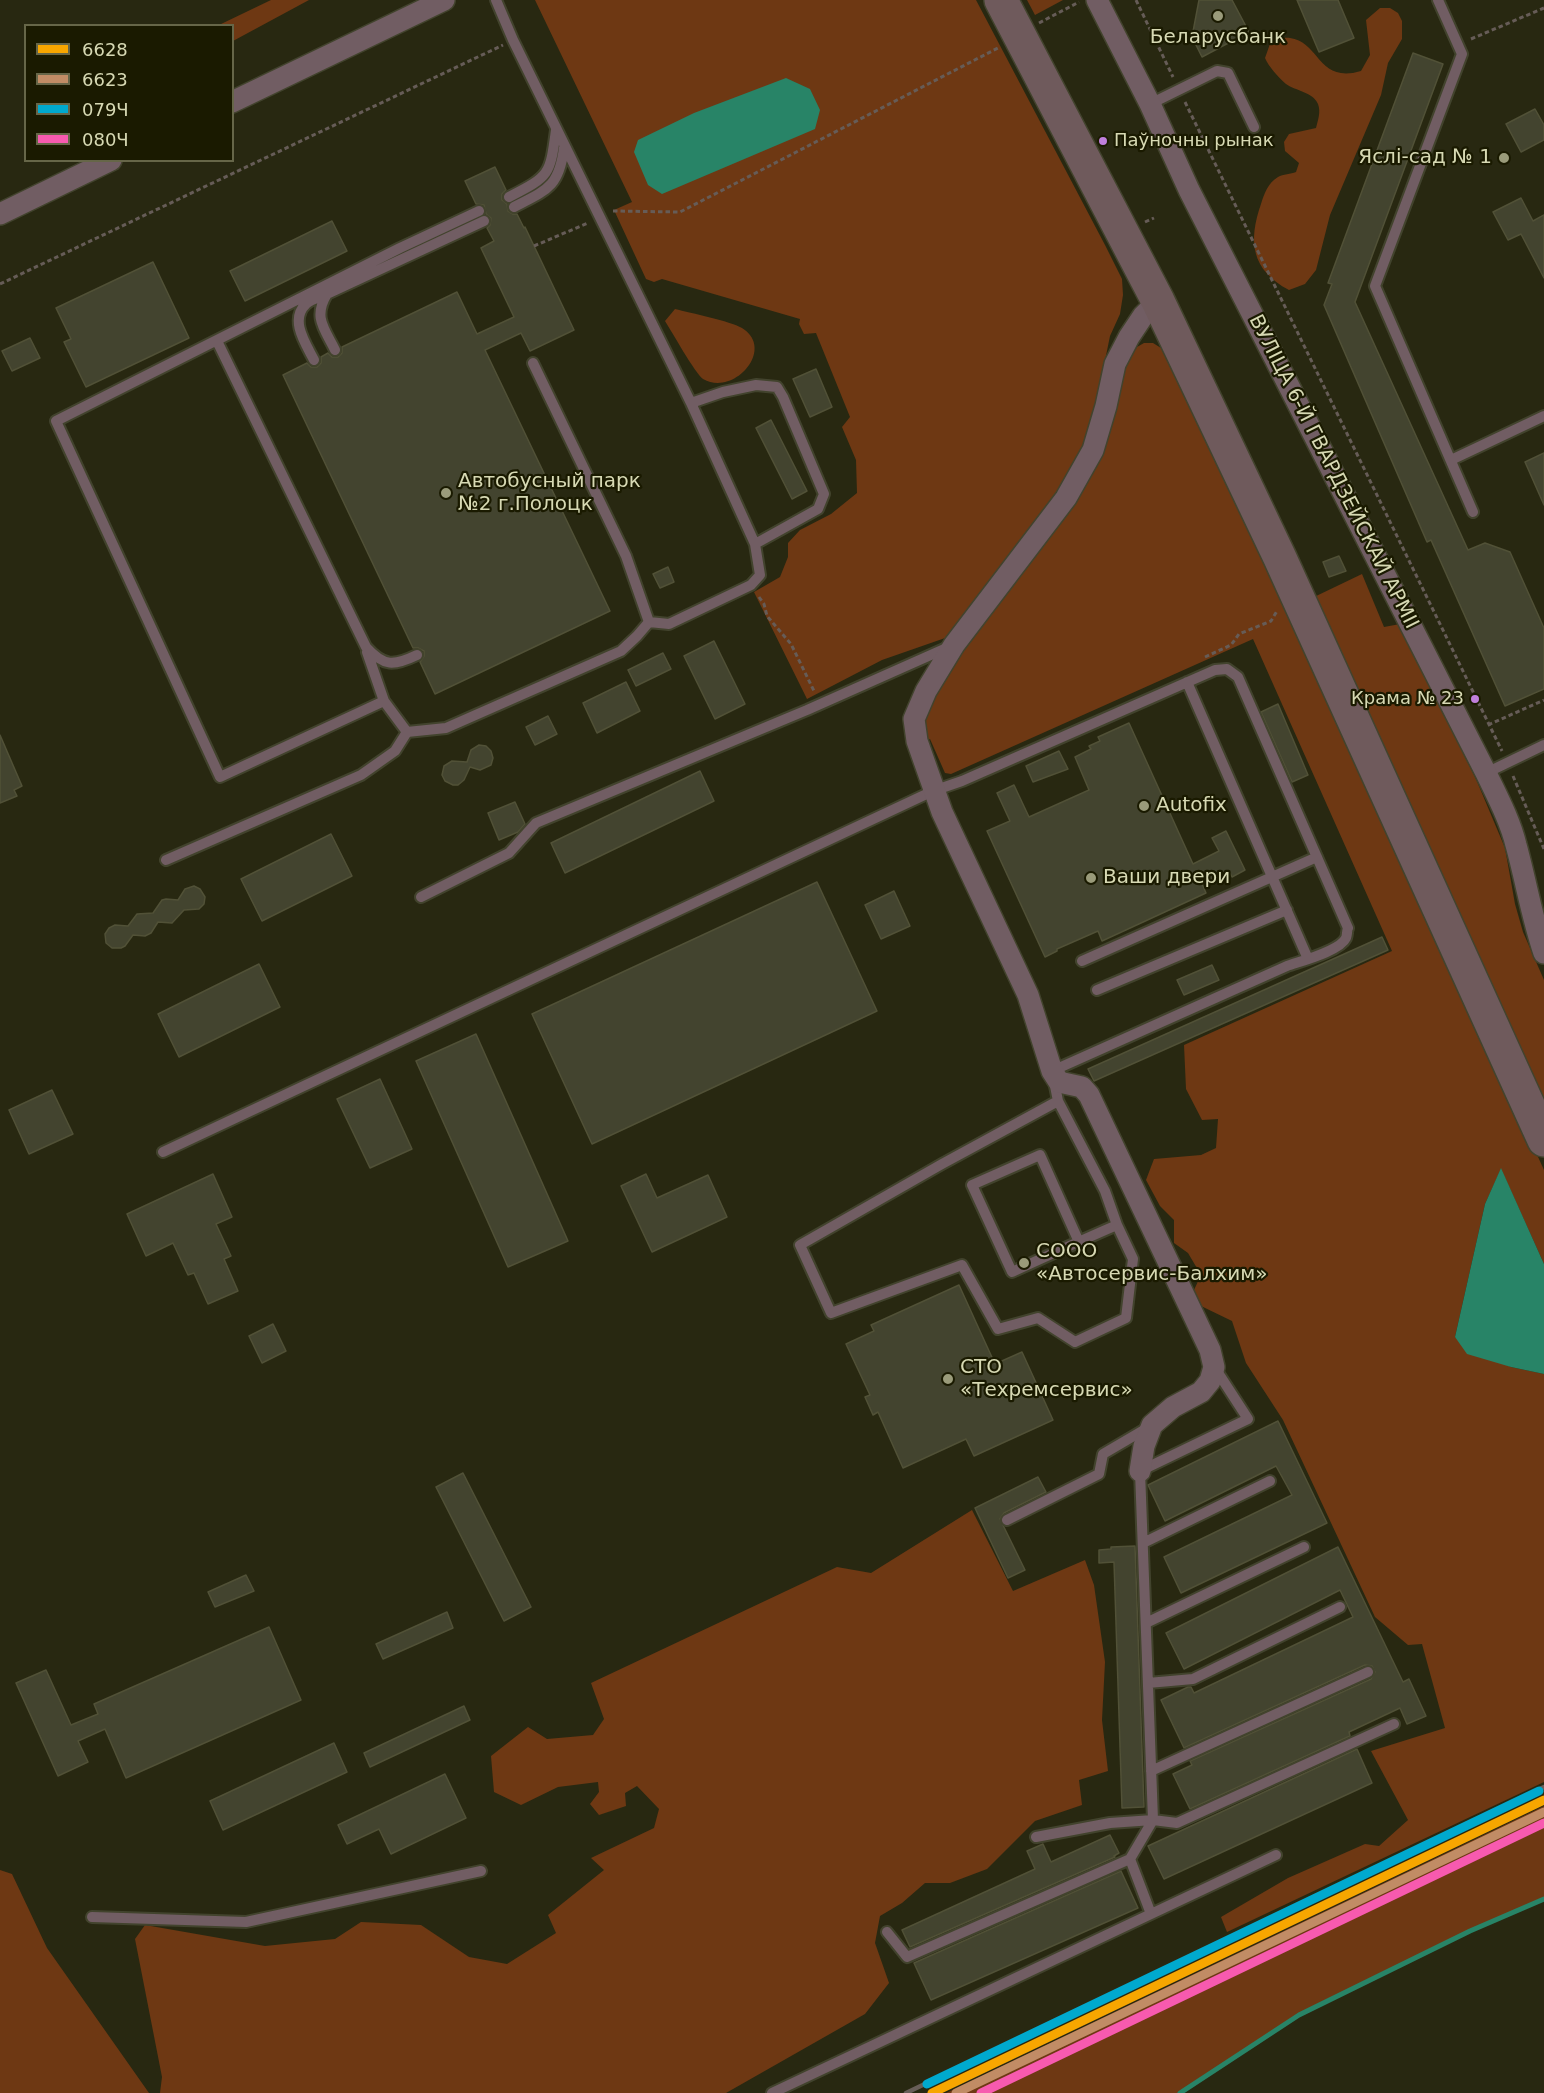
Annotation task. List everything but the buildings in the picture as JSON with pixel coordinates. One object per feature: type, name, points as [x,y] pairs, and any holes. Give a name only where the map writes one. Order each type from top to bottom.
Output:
[{"type":"main road","points":[[1001,0],[1158,302],[1285,569],[1544,1140]]},
{"type":"street","points":[[234,101],[444,0]]},
{"type":"street","name":"ВУЛІЦА 6-Й ГВАРДЗЕЙСКАЙ АРМІІ","points":[[1097,0],[1150,104],[1189,190],[1486,773],[1516,844],[1535,926],[1544,953]]},
{"type":"street","points":[[0,214],[107,162]]},
{"type":"street","points":[[1140,1471],[1144,1446],[1152,1425],[1173,1407],[1201,1392],[1210,1381],[1214,1367],[1210,1350],[1089,1095],[1082,1087],[1059,1082],[1052,1071],[1028,995],[933,791],[917,741],[914,719],[926,692],[954,645],[1066,498],[1093,450],[1106,406],[1115,363],[1143,316],[1158,302]]},
{"type":"lane","points":[[496,0],[598,218],[691,403],[755,544],[760,575],[751,585],[669,624],[649,622]]},
{"type":"lane","points":[[1438,0],[1462,54],[1375,286],[1473,512]]},
{"type":"lane","points":[[1150,104],[1217,71],[1228,73],[1254,127]]},
{"type":"lane","points":[[556,129],[553,156],[547,174],[512,202],[536,196],[552,184],[561,168],[564,147]]},
{"type":"lane","points":[[314,360],[299,329],[298,316],[307,304],[482,216],[400,248],[56,421],[220,777],[384,701]]},
{"type":"lane","points":[[327,294],[320,306],[321,320],[335,350]]},
{"type":"lane","points":[[217,341],[366,647],[384,701],[407,732]]},
{"type":"lane","points":[[533,363],[626,556],[649,622]]},
{"type":"lane","points":[[691,403],[723,392],[756,385],[777,387],[783,397],[824,494],[818,509],[755,544]]},
{"type":"lane","points":[[1451,460],[1544,416]]},
{"type":"lane","points":[[407,732],[446,728],[621,651],[649,622]]},
{"type":"lane","points":[[421,897],[509,853],[536,823],[807,710],[819,702],[954,645]]},
{"type":"lane","points":[[366,647],[376,659],[389,663],[401,663],[417,656]]},
{"type":"lane","points":[[163,1152],[933,791],[962,781],[1186,682],[1215,670],[1227,669],[1238,677],[1347,928],[1347,937],[1340,946],[1287,966],[1052,1071],[1058,1101],[1105,1191],[1133,1259],[1126,1318],[1075,1342],[1038,1318],[998,1329],[962,1265],[831,1312],[800,1245],[1058,1101]]},
{"type":"lane","points":[[1186,682],[1308,959]]},
{"type":"lane","points":[[166,860],[361,774],[395,751],[407,732]]},
{"type":"lane","points":[[1486,773],[1544,746]]},
{"type":"lane","points":[[1082,961],[1317,857]]},
{"type":"lane","points":[[1097,990],[1287,910]]},
{"type":"lane","points":[[1079,1242],[1040,1155],[972,1185],[1012,1272],[1079,1242],[1117,1224]]},
{"type":"lane","points":[[887,1932],[907,1957],[1130,1859],[1154,1820],[1140,1471],[1248,1419],[1214,1367]]},
{"type":"lane","points":[[1007,1520],[1099,1474],[1103,1454],[1152,1425]]},
{"type":"lane","points":[[1143,1543],[1270,1481]]},
{"type":"lane","points":[[1146,1623],[1304,1547]]},
{"type":"lane","points":[[1148,1683],[1192,1679],[1340,1607]]},
{"type":"lane","points":[[1151,1771],[1368,1672]]},
{"type":"lane","points":[[1036,1837],[1110,1823],[1154,1820],[1177,1823],[1394,1724]]},
{"type":"lane","points":[[772,2093],[1276,1855]]},
{"type":"lane","points":[[1130,1859],[1151,1914]]},
{"type":"lane","points":[[92,1917],[246,1922],[481,1871]]},
{"type":"path","points":[[534,246],[614,210],[680,212],[997,49],[1002,42],[1083,0]]},
{"type":"path","points":[[1136,0],[1508,763],[1544,849]]},
{"type":"path","points":[[1458,45],[1544,8]]},
{"type":"path","points":[[0,284],[513,40]]},
{"type":"path","points":[[1143,223],[1154,218]]},
{"type":"path","points":[[751,585],[764,604],[767,616],[791,644],[819,702]]},
{"type":"path","points":[[1200,659],[1231,645],[1239,634],[1271,621],[1278,605]]},
{"type":"path","points":[[1488,725],[1544,700]]},
{"type":"shaded area","points":[[271,0],[309,0],[234,40],[234,24],[221,24]]},
{"type":"shaded area","points":[[535,0],[976,0],[1122,279],[1123,295],[1120,314],[1110,336],[1085,445],[1059,492],[948,637],[882,660],[807,699],[754,592],[780,577],[788,557],[788,543],[800,530],[831,514],[857,493],[856,460],[842,427],[850,417],[816,333],[804,334],[799,324],[800,319],[662,279],[654,282],[646,279],[614,210],[632,202]]},
{"type":"shaded area","points":[[1027,0],[1063,0],[1035,15]]},
{"type":"shaded area","points":[[1380,8],[1390,8],[1398,13],[1402,21],[1402,39],[1388,63],[1381,95],[1330,215],[1316,270],[1305,284],[1289,290],[1276,282],[1260,264],[1254,242],[1257,217],[1265,193],[1275,179],[1296,172],[1299,163],[1285,151],[1284,142],[1289,134],[1316,128],[1319,110],[1316,100],[1286,84],[1265,58],[1271,41],[1290,38],[1300,41],[1336,72],[1361,71],[1370,55],[1366,20]]},
{"type":"shaded area","points":[[786,78],[810,89],[820,110],[815,129],[662,194],[648,185],[634,152],[638,140],[694,113]]},
{"type":"shaded area","points":[[675,309],[742,328],[751,337],[755,347],[753,358],[747,368],[727,382],[715,383],[703,379],[689,361],[665,321]]},
{"type":"shaded area","points":[[1144,343],[1153,343],[1161,348],[1278,587],[1544,1170],[1544,1264],[1501,1169],[1485,1204],[1455,1337],[1511,1367],[1544,1374],[1544,1782],[1227,1932],[1221,1917],[1288,1878],[1365,1844],[1379,1846],[1408,1820],[1371,1751],[1445,1728],[1422,1644],[1408,1645],[1375,1617],[1283,1420],[1246,1363],[1232,1321],[1201,1306],[1194,1290],[1201,1275],[1188,1253],[1174,1243],[1174,1220],[1160,1206],[1146,1180],[1154,1159],[1201,1155],[1216,1148],[1218,1119],[1202,1120],[1186,1089],[1184,1045],[1392,951],[1253,639],[951,774],[945,773],[930,739],[923,743],[921,722],[930,702],[963,650],[1073,503],[1125,366],[1137,347]]},
{"type":"shaded area","points":[[1362,574],[1384,627],[1400,624],[1476,779],[1505,848],[1515,904],[1523,932],[1544,980],[1544,1107],[1312,598]]},
{"type":"shaded area","points":[[1501,1168],[1544,1264],[1544,1374],[1467,1354],[1455,1337],[1485,1204]]},
{"type":"shaded area","points":[[972,1510],[1013,1591],[1085,1560],[1094,1585],[1105,1662],[1102,1720],[1108,1771],[1079,1780],[1082,1805],[1035,1821],[987,1869],[950,1883],[925,1883],[902,1903],[880,1916],[875,1943],[889,1983],[865,2014],[726,2093],[160,2093],[162,2077],[135,1939],[145,1925],[265,1946],[335,1939],[361,1922],[421,1925],[469,1957],[507,1964],[556,1933],[548,1915],[604,1870],[591,1858],[654,1828],[659,1809],[637,1786],[625,1793],[626,1806],[599,1815],[590,1804],[599,1792],[598,1782],[558,1787],[521,1805],[494,1792],[491,1756],[528,1727],[547,1739],[593,1735],[604,1719],[591,1683],[837,1567],[871,1573]]},
{"type":"shaded area","points":[[1544,1806],[1544,1899],[1470,1931],[1299,2015],[1180,2093],[946,2093]]},
{"type":"shaded area","points":[[0,1870],[12,1874],[47,1948],[149,2093],[0,2093]]},
{"type":"waterway","points":[[1180,2093],[1299,2015],[1470,1931],[1544,1899]]},
{"type":"railway","points":[[906,2093],[1544,1787]]},
{"type":"transit line","name":"079Ч","points":[[927,2084],[1539,1791]]},
{"type":"transit line","name":"6628","points":[[932,2093],[1544,1800]]},
{"type":"transit line","name":"6623","points":[[956,2093],[1544,1812]]},
{"type":"transit line","name":"080Ч","points":[[981,2093],[1544,1823]]},
{"type":"place","name":"Беларусбанк","points":[[1218,16]]},
{"type":"place","name":"Паўночны рынак","points":[[1103,141]]},
{"type":"place","name":"Яслі-сад № 1","points":[[1504,158]]},
{"type":"place","name":"Автобусный парк №2 г.Полоцк","points":[[446,493]]},
{"type":"place","name":"Крама № 23","points":[[1475,699]]},
{"type":"place","name":"Autofix","points":[[1144,806]]},
{"type":"place","name":"Ваши двери","points":[[1091,878]]},
{"type":"place","name":"СООО «Автосервис-Балхим»","points":[[1024,1263]]},
{"type":"place","name":"СТО «Техремсервис»","points":[[948,1379]]}]
